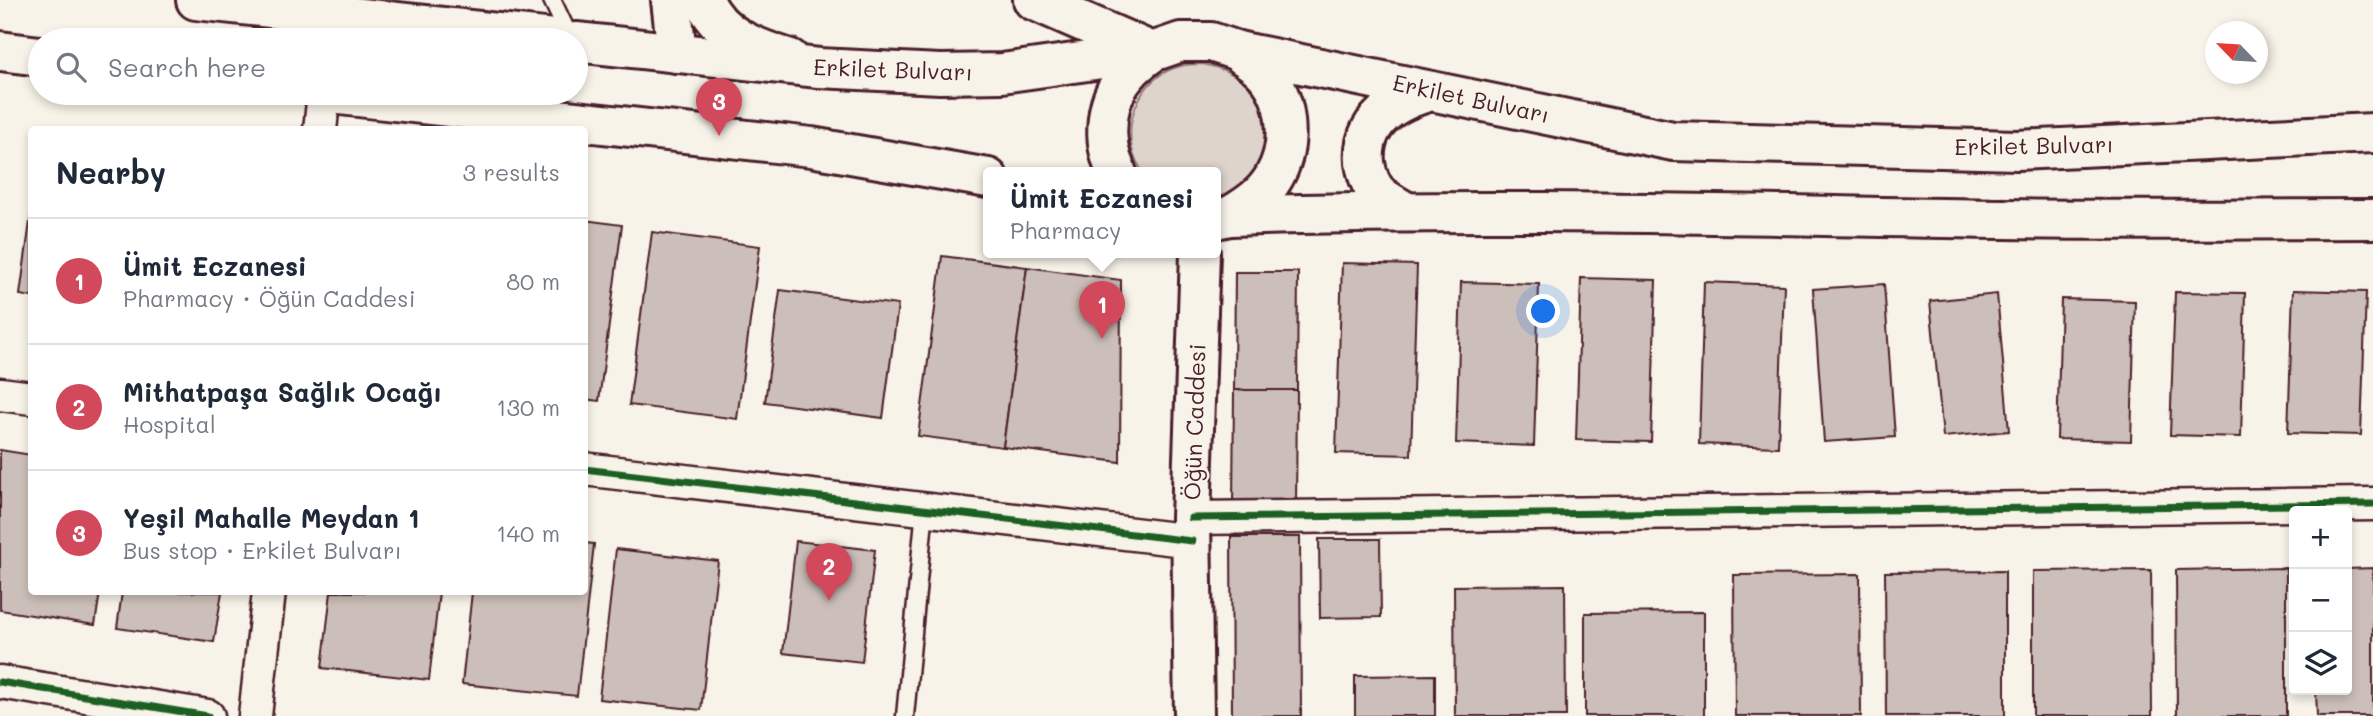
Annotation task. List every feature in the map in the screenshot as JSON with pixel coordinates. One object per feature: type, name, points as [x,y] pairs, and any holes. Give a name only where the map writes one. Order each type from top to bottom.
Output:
[{"type":"main road","points":[[196,0],[452,28]]},
{"type":"main road","points":[[671,0],[677,53]]},
{"type":"main road","points":[[704,0],[727,32],[754,48],[819,68]]},
{"type":"main road","points":[[1033,0],[1152,52],[1129,71],[1113,97],[1106,127],[1109,157],[1114,167]]},
{"type":"main road","name":"Erkilet Bulvarı","points":[[588,43],[819,68],[940,74],[1002,73],[1152,52],[1181,42],[1211,42],[1238,51],[1673,141],[2017,150],[2373,133]]},
{"type":"main road","points":[[0,51],[28,54]]},
{"type":"main road","points":[[1223,218],[1255,201],[1274,178],[1284,150],[1286,121],[1278,93],[1261,69],[1238,51]]},
{"type":"main road","points":[[1404,211],[1379,195],[1367,176],[1367,142],[1378,117],[1392,105],[1431,91]]},
{"type":"main road","points":[[431,105],[811,147],[983,177]]},
{"type":"main road","points":[[1223,218],[1404,211],[1674,211],[2008,219],[2373,219]]},
{"type":"main road","name":"Öğün Caddesi","points":[[1194,716],[1192,529],[1200,258]]},
{"type":"street","points":[[320,126],[322,105]]},
{"type":"street","points":[[0,394],[28,398]]},
{"type":"street","points":[[588,469],[925,509],[1192,529],[2373,504]]},
{"type":"street","points":[[255,716],[269,595]]},
{"type":"street","points":[[0,682],[208,716]]},
{"type":"lane","points":[[552,0],[567,28]]},
{"type":"lane","points":[[905,716],[925,509]]},
{"type":"shaded area","points":[[1203,64],[1233,75],[1243,81],[1255,95],[1263,111],[1264,147],[1258,165],[1247,180],[1221,196],[1221,167],[1140,167],[1134,156],[1131,125],[1139,99],[1156,78],[1184,65]]},
{"type":"building","points":[[588,221],[622,225],[599,401],[588,400]]},
{"type":"building","points":[[652,232],[760,246],[737,419],[629,405]]},
{"type":"building","points":[[28,236],[28,296],[20,295]]},
{"type":"building","points":[[942,256],[1027,267],[1003,447],[918,436]]},
{"type":"building","points":[[1342,263],[1417,265],[1411,455],[1336,453]]},
{"type":"building","points":[[1027,267],[1121,280],[1120,462],[1003,447]]},
{"type":"building","points":[[1235,272],[1298,272],[1297,390],[1234,390]]},
{"type":"building","points":[[1581,278],[1656,280],[1651,442],[1576,440]]},
{"type":"building","points":[[1461,282],[1539,284],[1534,446],[1456,443]]},
{"type":"building","points":[[1704,282],[1784,285],[1778,447],[1699,444]]},
{"type":"building","points":[[1884,284],[1895,437],[1824,442],[1813,289]]},
{"type":"building","points":[[780,290],[898,305],[883,418],[765,402]]},
{"type":"building","points":[[2293,290],[2366,292],[2361,435],[2288,433]]},
{"type":"building","points":[[2175,292],[2245,293],[2241,437],[2170,435]]},
{"type":"building","points":[[1997,294],[2009,431],[1943,437],[1930,301]]},
{"type":"building","points":[[2061,299],[2135,301],[2131,441],[2057,439]]},
{"type":"building","points":[[1234,390],[1297,390],[1296,507],[1233,506]]},
{"type":"building","points":[[0,450],[28,454],[28,595],[100,595],[95,625],[0,610]]},
{"type":"building","points":[[1231,537],[1300,537],[1301,716],[1232,716]]},
{"type":"building","points":[[1319,539],[1380,539],[1381,617],[1320,618]]},
{"type":"building","points":[[796,541],[875,550],[862,662],[783,653]]},
{"type":"building","points":[[588,543],[594,544],[577,696],[462,684],[472,595],[588,595]]},
{"type":"building","points":[[616,549],[718,561],[701,710],[599,699]]},
{"type":"building","points":[[2286,568],[2286,716],[2177,716],[2176,570]]},
{"type":"building","points":[[2373,568],[2373,716],[2317,716],[2316,695],[2352,695],[2352,569]]},
{"type":"building","points":[[2151,570],[2152,716],[2033,716],[2033,571]]},
{"type":"building","points":[[2005,571],[2005,716],[1886,716],[1885,572]]},
{"type":"building","points":[[1860,574],[1861,716],[1735,716],[1734,575]]},
{"type":"building","points":[[1565,585],[1566,716],[1455,716],[1454,586]]},
{"type":"building","points":[[122,595],[222,595],[214,642],[117,628]]},
{"type":"building","points":[[331,595],[439,595],[429,680],[322,668]]},
{"type":"building","points":[[1704,612],[1704,716],[1585,716],[1585,613]]},
{"type":"building","points":[[1435,675],[1435,716],[1355,716],[1355,676]]},
{"type":"cycle path","points":[[588,469],[1192,541]]},
{"type":"cycle path","points":[[1191,518],[2373,504]]},
{"type":"cycle path","points":[[0,682],[208,716]]},
{"type":"place","name":"Yeşil Mahalle Meydan 1","points":[[719,136]]},
{"type":"place","name":"Ümit Eczanesi","points":[[1102,339]]},
{"type":"place","name":"Mithatpaşa Sağlık Ocağı","points":[[829,601]]}]
